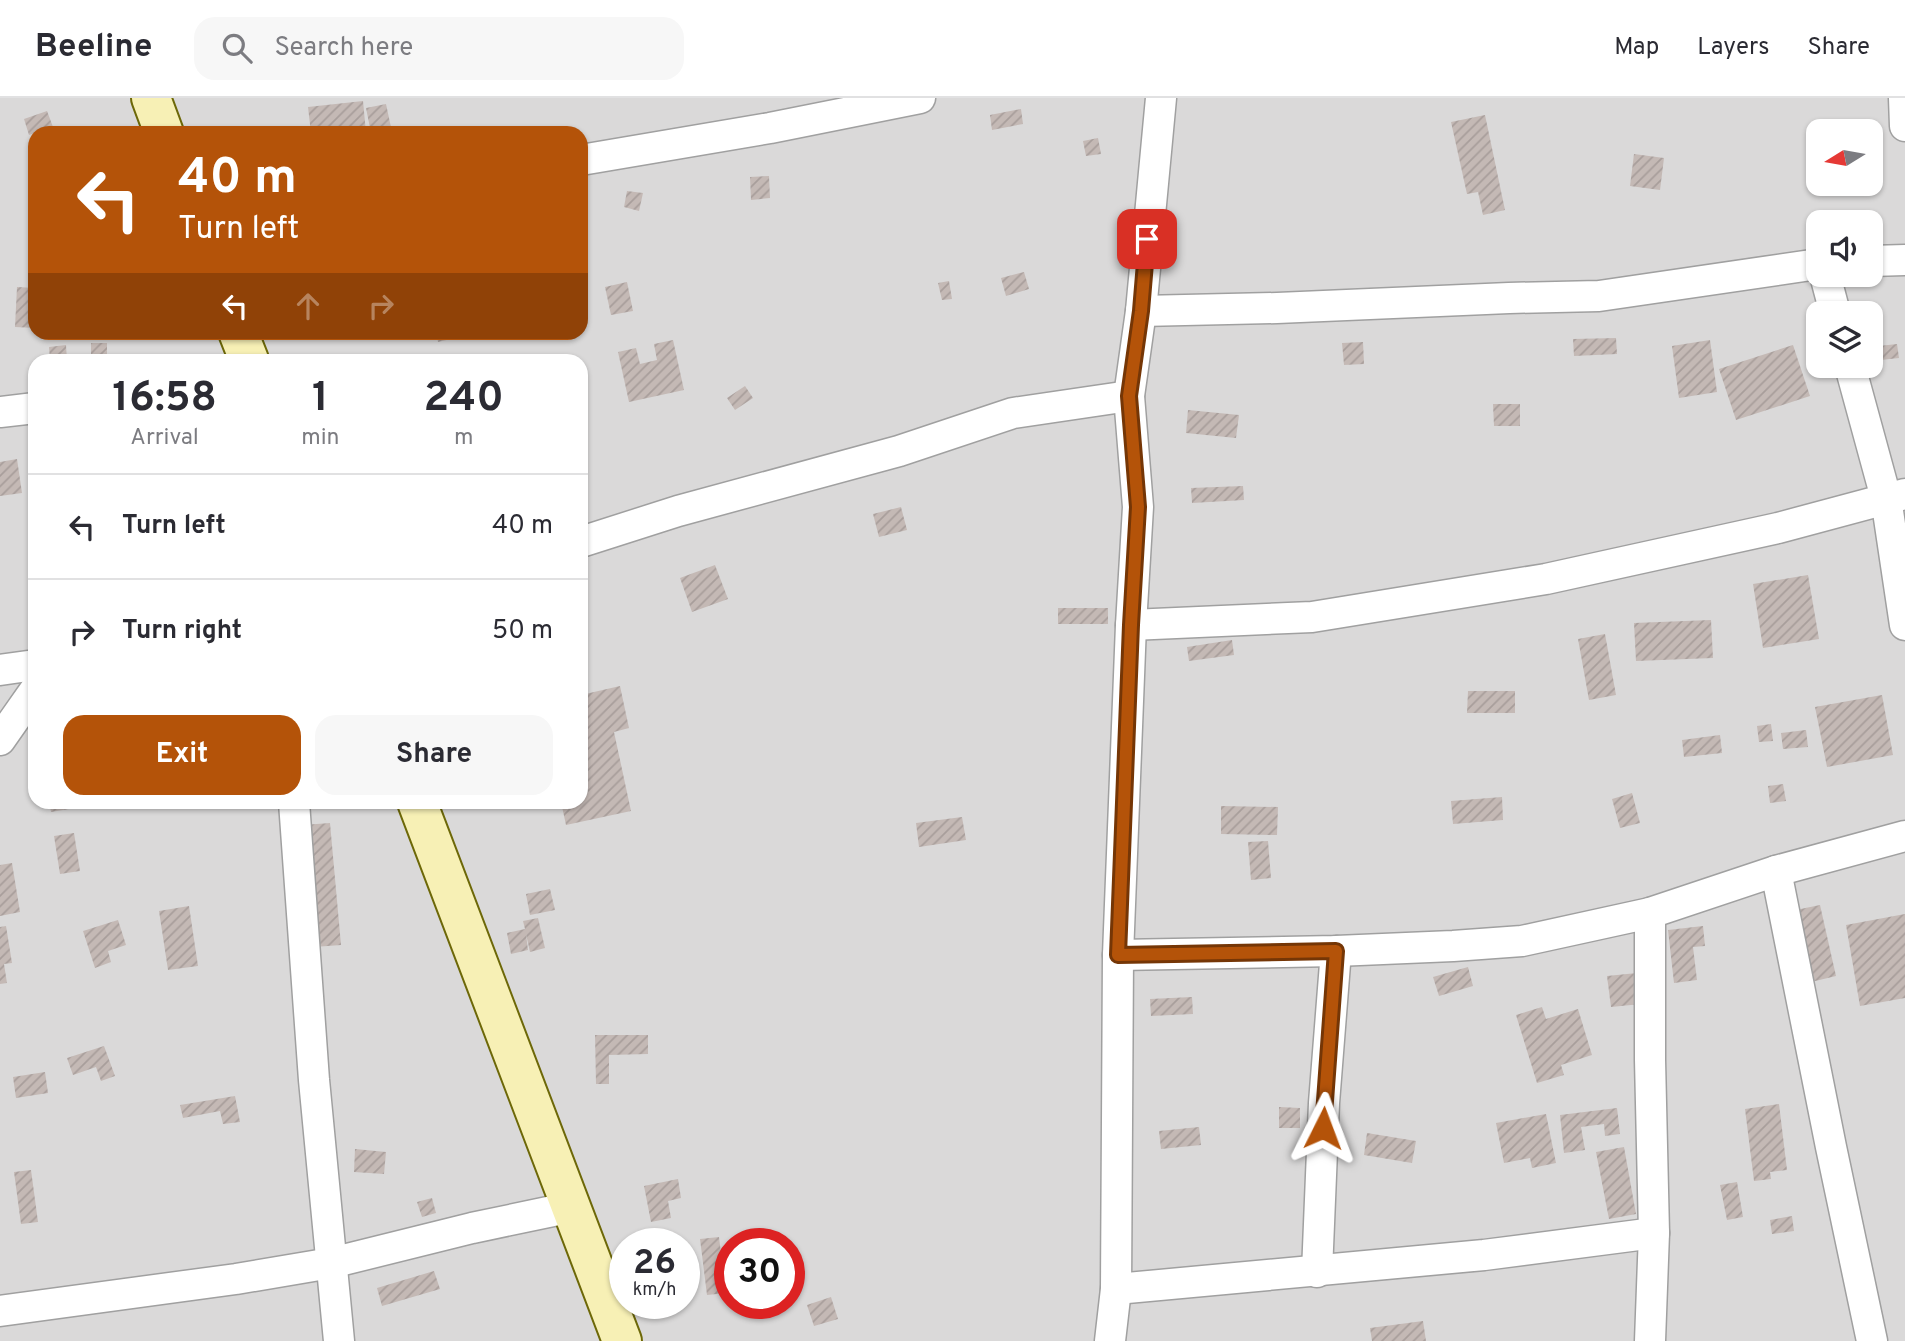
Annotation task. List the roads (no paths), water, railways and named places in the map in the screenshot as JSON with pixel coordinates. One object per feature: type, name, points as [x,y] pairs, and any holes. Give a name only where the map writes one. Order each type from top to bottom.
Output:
[{"type":"street","points":[[151,98],[161,126]]},
{"type":"street","points":[[588,159],[770,128],[920,98]]},
{"type":"street","points":[[1110,1341],[1116,1289],[1118,955],[1138,507],[1129,396],[1141,311],[1161,98]]},
{"type":"street","points":[[1904,98],[1905,126]]},
{"type":"street","points":[[1883,261],[1905,260]]},
{"type":"street","points":[[1141,311],[1599,296],[1806,266]]},
{"type":"street","points":[[1854,378],[1895,496],[1905,625]]},
{"type":"street","points":[[588,540],[678,510],[899,451],[1013,413],[1129,396]]},
{"type":"street","points":[[0,412],[28,409]]},
{"type":"street","points":[[1131,625],[1312,617],[1546,579],[1778,528],[1895,496]]},
{"type":"street","points":[[0,670],[28,667]]},
{"type":"street","points":[[0,740],[28,700]]},
{"type":"street","points":[[295,809],[314,1080],[339,1341]]},
{"type":"street","points":[[420,809],[622,1341]]},
{"type":"street","points":[[1118,955],[1336,951],[1522,941],[1650,913],[1776,871],[1905,836]]},
{"type":"street","points":[[1776,871],[1830,1147],[1872,1341]]},
{"type":"street","points":[[1650,913],[1654,1233],[1650,1341]]},
{"type":"street","points":[[1317,1272],[1324,1103],[1336,951]]},
{"type":"street","points":[[0,1311],[331,1264],[472,1227],[572,1207]]},
{"type":"street","points":[[1116,1289],[1484,1255],[1654,1233]]}]
